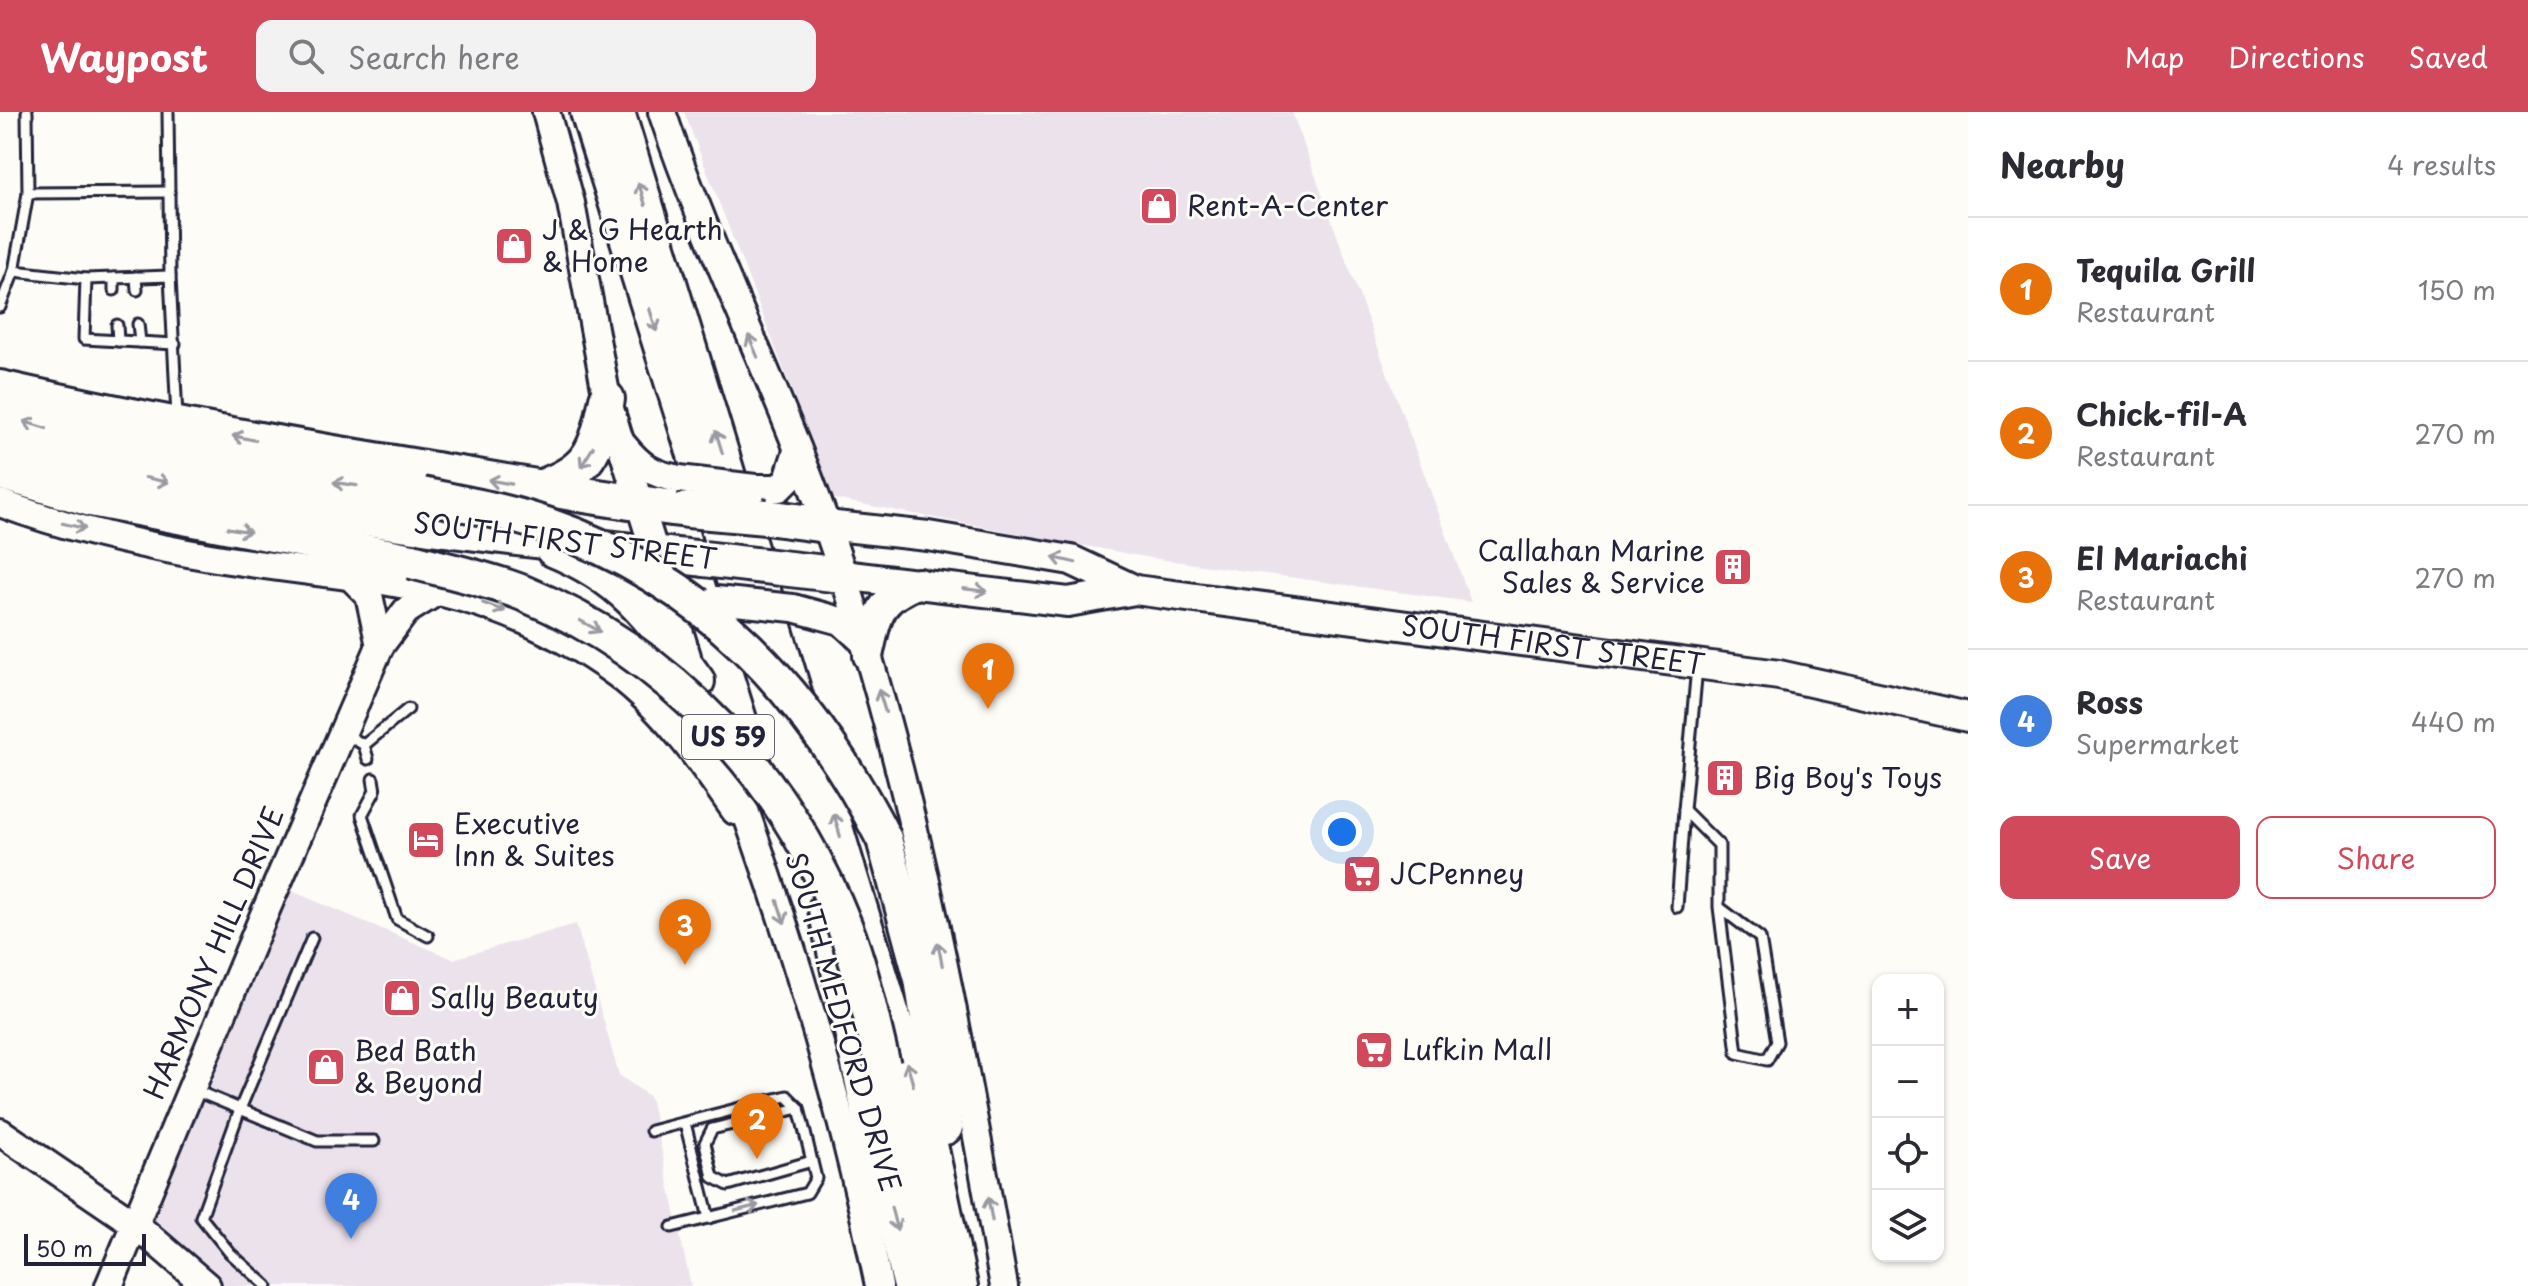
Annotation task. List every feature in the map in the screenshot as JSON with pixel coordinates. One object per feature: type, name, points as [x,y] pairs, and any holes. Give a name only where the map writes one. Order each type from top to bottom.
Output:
[{"type":"highway","points":[[588,112],[801,794],[877,1149],[911,1286]]},
{"type":"highway","points":[[617,112],[921,1111],[962,1286]]},
{"type":"highway","name":"SOUTH FIRST STREET","points":[[0,388],[278,445],[537,489],[637,504],[684,494],[761,503],[826,525]]},
{"type":"highway","points":[[537,489],[572,476],[583,465],[600,435],[607,399]]},
{"type":"highway","name":"US 59","points":[[0,414],[82,439],[175,457],[422,495],[546,525],[610,550],[680,590],[741,641],[799,702],[853,781],[884,839],[922,979],[953,1182],[962,1286]]},
{"type":"highway","name":"SOUTH FIRST STREET","points":[[0,439],[117,471],[267,503],[653,554],[842,575]]},
{"type":"highway","name":"US 59","points":[[0,472],[133,508],[412,561],[521,592],[605,634],[671,682],[736,746],[779,799],[818,865],[845,928],[883,1066],[936,1286]]},
{"type":"highway","points":[[523,537],[588,566],[633,597],[697,681]]},
{"type":"main road","name":"SOUTH MEDFORD DRIVE","points":[[546,112],[571,203],[607,399],[674,617],[761,851],[814,1016],[864,1211],[879,1286]]},
{"type":"main road","points":[[662,112],[684,178],[826,525],[866,649],[927,885],[1004,1286]]},
{"type":"main road","name":"SOUTH FIRST STREET","points":[[0,372],[115,414]]},
{"type":"main road","points":[[621,442],[642,468],[684,494]]},
{"type":"main road","points":[[761,503],[788,479],[797,451]]},
{"type":"main road","points":[[0,503],[44,520],[209,557],[349,575],[438,591],[519,616],[569,642],[619,676],[666,721],[713,780],[761,851]]},
{"type":"main road","name":"SOUTH FIRST STREET","points":[[826,525],[928,536],[1071,560],[1135,590],[1779,675],[1968,717]]},
{"type":"main road","points":[[349,575],[369,595],[380,646]]},
{"type":"main road","name":"SOUTH FIRST STREET","points":[[842,575],[1068,602],[1135,590]]},
{"type":"main road","points":[[866,649],[888,598],[919,583]]},
{"type":"main road","name":"HARMONY HILL DRIVE","points":[[109,1286],[191,1089],[354,739],[380,646],[406,611],[438,591]]},
{"type":"main road","points":[[674,617],[702,600],[793,608],[841,621],[866,649]]},
{"type":"main road","points":[[0,1132],[135,1224],[207,1286]]},
{"type":"lane","points":[[0,307],[14,271],[28,193],[27,112]]},
{"type":"lane","points":[[168,112],[170,276],[178,424]]},
{"type":"lane","points":[[28,193],[169,192]]},
{"type":"lane","points":[[14,271],[86,279],[170,276]]},
{"type":"lane","points":[[136,277],[137,290]]},
{"type":"lane","points":[[114,278],[114,290]]},
{"type":"lane","points":[[86,279],[84,339],[175,344]]},
{"type":"lane","points":[[138,324],[140,342]]},
{"type":"lane","points":[[117,325],[118,341]]},
{"type":"lane","points":[[1677,907],[1684,810],[1686,663]]},
{"type":"lane","points":[[368,759],[354,739],[408,709]]},
{"type":"lane","points":[[373,779],[375,791],[362,815],[397,919],[428,936]]},
{"type":"lane","points":[[1684,810],[1719,845],[1719,907],[1737,1053],[1767,1060],[1777,1042],[1760,938],[1719,907]]},
{"type":"lane","points":[[267,1286],[230,1253],[201,1217],[240,1109],[312,938]]},
{"type":"lane","points":[[191,1089],[317,1141],[374,1141]]},
{"type":"lane","points":[[651,1131],[787,1096],[799,1108],[816,1178],[807,1193],[672,1227]]},
{"type":"lane","points":[[799,1108],[712,1129],[705,1143],[710,1166],[713,1177],[728,1185],[812,1161]]},
{"type":"lane","points":[[685,1123],[709,1218]]},
{"type":"shaded area","points":[[684,112],[1292,112],[1471,602],[1151,558],[834,499]]},
{"type":"shaded area","points":[[287,889],[453,959],[576,924],[619,1075],[650,1097],[691,1286],[221,1286],[150,1222]]},
{"type":"place","name":"Rent-A-Center","points":[[1159,206]]},
{"type":"place","name":"J & G Hearth & Home","points":[[514,246]]},
{"type":"place","name":"Callahan Marine Sales & Service","points":[[1733,567]]},
{"type":"place","name":"Tequila Grill","points":[[988,709]]},
{"type":"place","name":"Big Boy's Toys","points":[[1725,778]]},
{"type":"place","name":"Executive Inn & Suites","points":[[426,840]]},
{"type":"place","name":"JCPenney","points":[[1362,874]]},
{"type":"place","name":"El Mariachi","points":[[685,965]]},
{"type":"place","name":"Sally Beauty","points":[[402,998]]},
{"type":"place","name":"Lufkin Mall","points":[[1374,1050]]},
{"type":"place","name":"Bed Bath & Beyond","points":[[326,1067]]},
{"type":"place","name":"Chick-fil-A","points":[[757,1159]]},
{"type":"place","name":"Ross","points":[[351,1239]]}]
